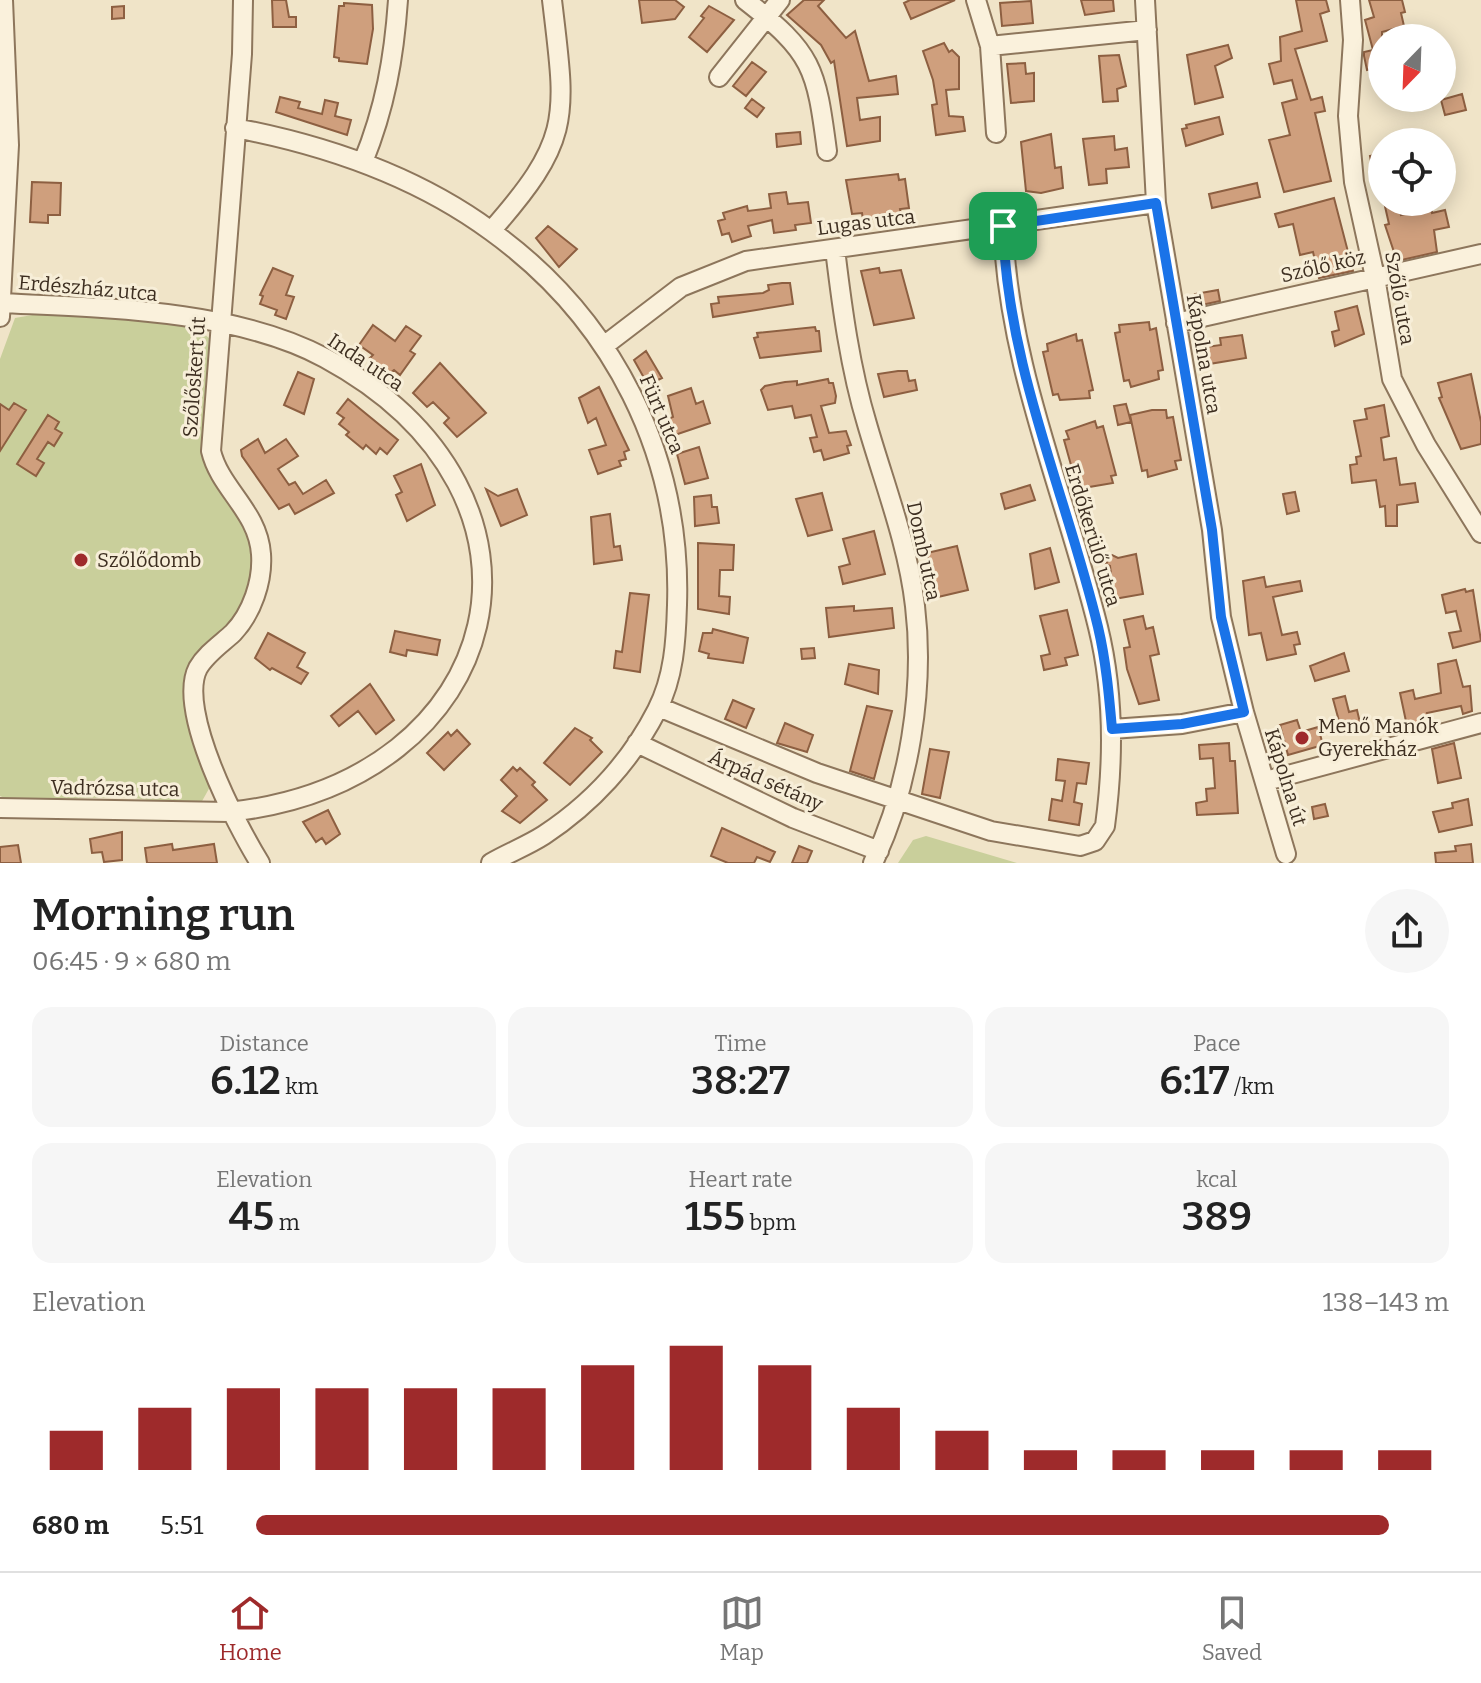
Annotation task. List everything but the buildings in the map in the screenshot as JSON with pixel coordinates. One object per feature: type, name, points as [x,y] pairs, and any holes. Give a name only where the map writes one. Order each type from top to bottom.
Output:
[{"type":"street","points":[[1,308],[9,145],[3,0]]},
{"type":"street","name":"Szőlőskert út","points":[[229,812],[208,756],[194,680],[203,662],[246,615],[257,588],[261,556],[252,520],[215,469],[211,451],[243,0]]},
{"type":"street","points":[[363,162],[383,112],[398,0]]},
{"type":"street","points":[[491,231],[538,175],[558,127],[563,93],[552,0]]},
{"type":"street","points":[[745,0],[767,17],[809,61],[818,89],[827,151]]},
{"type":"street","points":[[719,77],[780,0]]},
{"type":"street","points":[[976,0],[990,46],[996,133]]},
{"type":"street","name":"Kápolna utca","points":[[1145,0],[1156,203],[1212,530],[1221,617],[1244,712]]},
{"type":"street","name":"Szőlő utca","points":[[1350,0],[1353,40],[1348,116],[1354,182],[1375,277],[1392,379],[1426,445],[1481,533]]},
{"type":"street","points":[[990,46],[1147,30]]},
{"type":"street","name":"Fürt utca","points":[[235,128],[363,162],[429,193],[491,231],[571,304],[605,345],[652,434],[668,490],[678,559],[675,649],[659,707],[637,743],[598,792],[543,836],[491,863]]},
{"type":"street","name":"Lugas utca","points":[[605,345],[659,302],[714,272],[772,256],[1156,203]]},
{"type":"street","name":"Erdőkerülő utca","points":[[896,801],[991,831],[1041,841],[1089,844],[1100,836],[1105,826],[1112,729],[1098,628],[1057,496],[1024,370],[1003,252],[1003,226]]},
{"type":"street","name":"Domb utca","points":[[835,249],[857,384],[893,506],[915,604],[913,714],[896,801],[876,857]]},
{"type":"street","name":"Szőlő köz","points":[[1176,323],[1481,254]]},
{"type":"street","name":"Erdészház utca","points":[[1,308],[138,313],[220,324]]},
{"type":"street","name":"Inda utca","points":[[220,324],[265,335],[323,357],[383,396],[420,431],[441,455],[469,507],[478,535],[483,596],[478,631],[463,669],[437,708],[404,742],[357,775],[334,785],[254,810],[229,812]]},
{"type":"street","name":"Árpád sétány","points":[[659,707],[767,754],[896,801]]},
{"type":"street","points":[[1112,729],[1182,724],[1244,712]]},
{"type":"street","name":"Kápolna út","points":[[1244,712],[1286,854]]},
{"type":"street","points":[[1266,781],[1481,723]]},
{"type":"street","name":"Árpád sétány","points":[[637,743],[876,857]]},
{"type":"street","name":"Vadrózsa utca","points":[[0,808],[229,812]]},
{"type":"street","points":[[229,812],[260,863]]},
{"type":"green space","points":[[44,313],[157,320],[197,330],[209,338],[201,450],[212,473],[238,507],[253,554],[247,593],[238,611],[192,664],[211,785],[201,803],[190,806],[127,797],[9,800],[0,796],[0,359],[15,318]]},
{"type":"green space","points":[[926,836],[1017,863],[898,863],[913,840]]},
{"type":"place","name":"Szőlődomb","points":[[81,560]]},
{"type":"place","name":"Menő Manók Gyerekház","points":[[1302,738]]},
{"type":"route","points":[[1156,203],[1212,530],[1221,617],[1244,712],[1182,724],[1112,729],[1098,628],[1057,496],[1024,370],[1003,252],[1003,226],[1156,203]]}]
